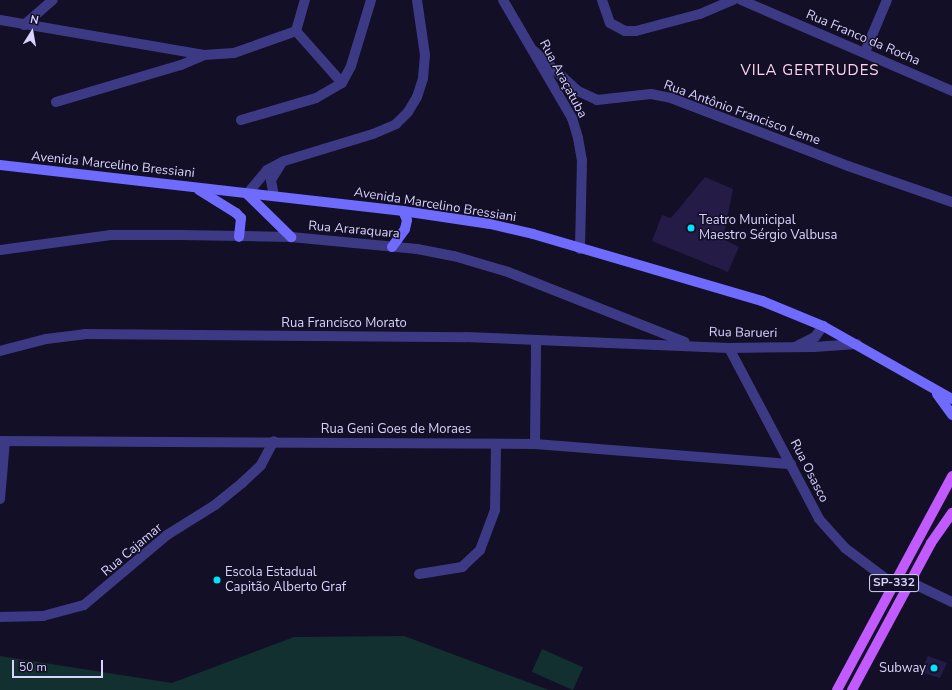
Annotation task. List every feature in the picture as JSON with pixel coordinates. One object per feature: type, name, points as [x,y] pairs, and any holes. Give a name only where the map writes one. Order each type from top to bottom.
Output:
[{"type":"main road","name":"SP-332","points":[[837,690],[952,476]]},
{"type":"main road","name":"SP-332","points":[[852,690],[931,543],[952,513]]},
{"type":"street","points":[[24,24],[53,0]]},
{"type":"street","points":[[296,31],[304,0]]},
{"type":"street","points":[[241,120],[316,98],[342,84],[352,66],[371,0]]},
{"type":"street","points":[[291,237],[247,194],[259,177],[284,161],[373,134],[396,124],[408,112],[418,97],[425,55],[417,0]]},
{"type":"street","name":"Rua Araçatuba","points":[[502,0],[534,51],[572,118],[578,138],[582,160],[580,249]]},
{"type":"street","points":[[602,0],[610,23],[626,30],[636,31],[700,14],[733,0]]},
{"type":"street","name":"Rua Franco da Rocha","points":[[741,0],[865,52],[952,91]]},
{"type":"street","points":[[865,52],[887,0]]},
{"type":"street","points":[[0,20],[204,55],[234,53],[296,31]]},
{"type":"street","points":[[296,31],[342,84]]},
{"type":"street","name":"Rua Antônio Francisco Leme","points":[[534,51],[578,91],[597,100],[651,94],[671,98],[848,166],[952,202]]},
{"type":"street","points":[[56,102],[181,65],[204,55]]},
{"type":"street","points":[[274,196],[271,180],[284,161]]},
{"type":"street","name":"Avenida Marcelino Bressiani","points":[[0,165],[403,211],[490,224],[762,301],[823,326],[858,344],[952,399]]},
{"type":"street","points":[[192,187],[236,213],[240,218],[239,237]]},
{"type":"street","points":[[392,247],[405,229],[407,220],[403,211]]},
{"type":"street","name":"Rua Araraquara","points":[[0,250],[112,235],[291,237],[392,247],[454,256],[508,272],[690,345]]},
{"type":"street","name":"Rua Barueri","points":[[796,347],[815,337],[823,326]]},
{"type":"street","name":"Rua Francisco Morato","points":[[0,351],[46,340],[85,334],[466,337],[536,341],[690,345]]},
{"type":"street","points":[[535,444],[536,341]]},
{"type":"street","name":"Rua Barueri","points":[[690,345],[729,348],[858,344]]},
{"type":"street","name":"Rua Osasco","points":[[729,348],[819,519],[845,548],[893,584]]},
{"type":"street","points":[[932,388],[952,415]]},
{"type":"street","points":[[0,499],[3,441]]},
{"type":"street","name":"Rua Geni Goes de Moraes","points":[[3,441],[274,441],[535,444],[791,464]]},
{"type":"street","name":"Rua Cajamar","points":[[0,617],[43,616],[84,605],[167,535],[216,505],[242,483],[261,465],[274,441]]},
{"type":"street","points":[[419,574],[462,567],[480,550],[495,510],[496,444]]},
{"type":"street","points":[[910,582],[952,602]]},
{"type":"green space","points":[[404,636],[549,690],[0,690],[0,656],[172,683],[294,637]]},
{"type":"green space","points":[[542,649],[583,667],[573,690],[532,672]]},
{"type":"building","name":"Teatro Municipal Maestro Sérgio Valbusa","points":[[705,177],[733,189],[723,239],[739,247],[728,272],[652,241],[662,215],[671,218]]},
{"type":"building","name":"Subway","points":[[928,656],[947,663],[940,678],[920,672]]},
{"type":"place","name":"Teatro Municipal Maestro Sérgio Valbusa","points":[[691,228]]},
{"type":"place","name":"Escola Estadual Capitão Alberto Graf","points":[[217,580]]},
{"type":"place","name":"Subway","points":[[934,668]]},
{"type":"district","name":"VILA GERTRUDES","points":[[810,71]]}]
